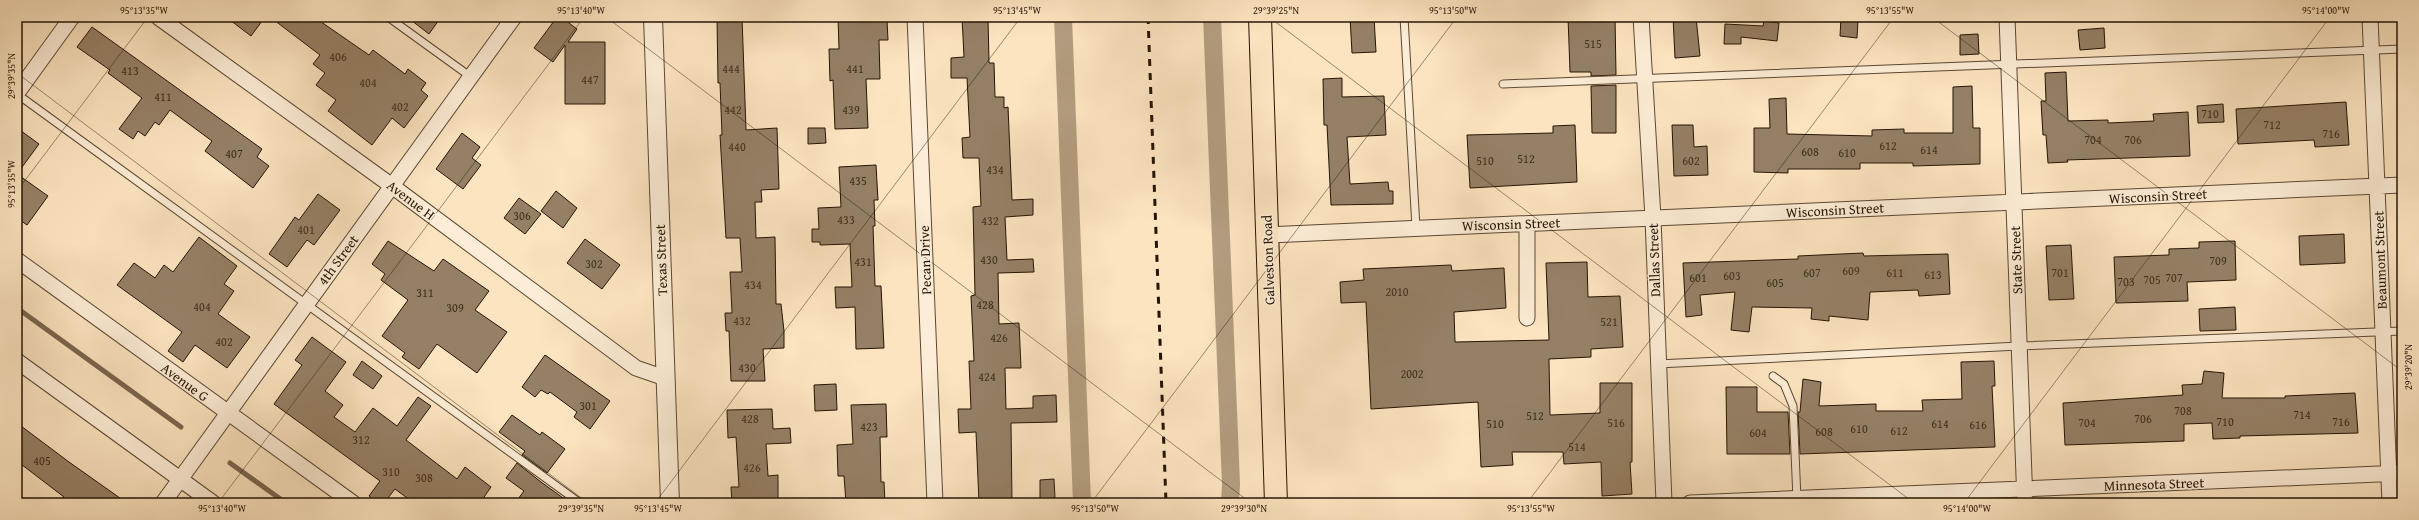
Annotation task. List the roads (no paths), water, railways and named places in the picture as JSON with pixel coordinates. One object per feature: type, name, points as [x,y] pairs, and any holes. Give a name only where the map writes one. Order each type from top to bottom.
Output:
[{"type":"main road","name":"Galveston Road","points":[[1260,17],[1276,503]]},
{"type":"street","points":[[17,94],[72,17]]},
{"type":"street","name":"Avenue H","points":[[158,17],[392,186],[636,368],[665,378]]},
{"type":"street","name":"4th Street","points":[[163,503],[514,17]]},
{"type":"street","name":"Texas Street","points":[[653,17],[670,503]]},
{"type":"street","name":"Pecan Drive","points":[[915,17],[936,503]]},
{"type":"street","name":"Dallas Street","points":[[1641,17],[1653,218],[1664,503]]},
{"type":"street","name":"State Street","points":[[2007,17],[2025,496]]},
{"type":"street","name":"Beaumont Street","points":[[2370,17],[2383,331],[2395,474],[2390,503]]},
{"type":"street","name":"Wisconsin Street","points":[[1267,235],[2402,186]]},
{"type":"street","points":[[1527,224],[1527,318]]},
{"type":"street","name":"Avenue G","points":[[17,260],[353,503]]},
{"type":"street","points":[[17,361],[213,503]]},
{"type":"street","name":"Minnesota Street","points":[[1690,503],[1797,499],[2025,496],[2395,474]]},
{"type":"lane","points":[[388,17],[471,77]]},
{"type":"lane","points":[[1404,17],[1416,228]]},
{"type":"lane","points":[[1503,84],[2402,49]]},
{"type":"lane","points":[[17,94],[580,503]]},
{"type":"lane","points":[[1658,364],[2019,346],[2402,330]]},
{"type":"lane","points":[[1773,376],[1784,384],[1790,394],[1793,406],[1797,499]]},
{"type":"waterway","points":[[1063,17],[1082,503]]},
{"type":"waterway","points":[[1212,17],[1231,484],[1230,503]]},
{"type":"waterway","points":[[17,308],[181,427]]},
{"type":"waterway","points":[[230,463],[286,503]]},
{"type":"railway","points":[[1148,17],[1166,503]]}]
